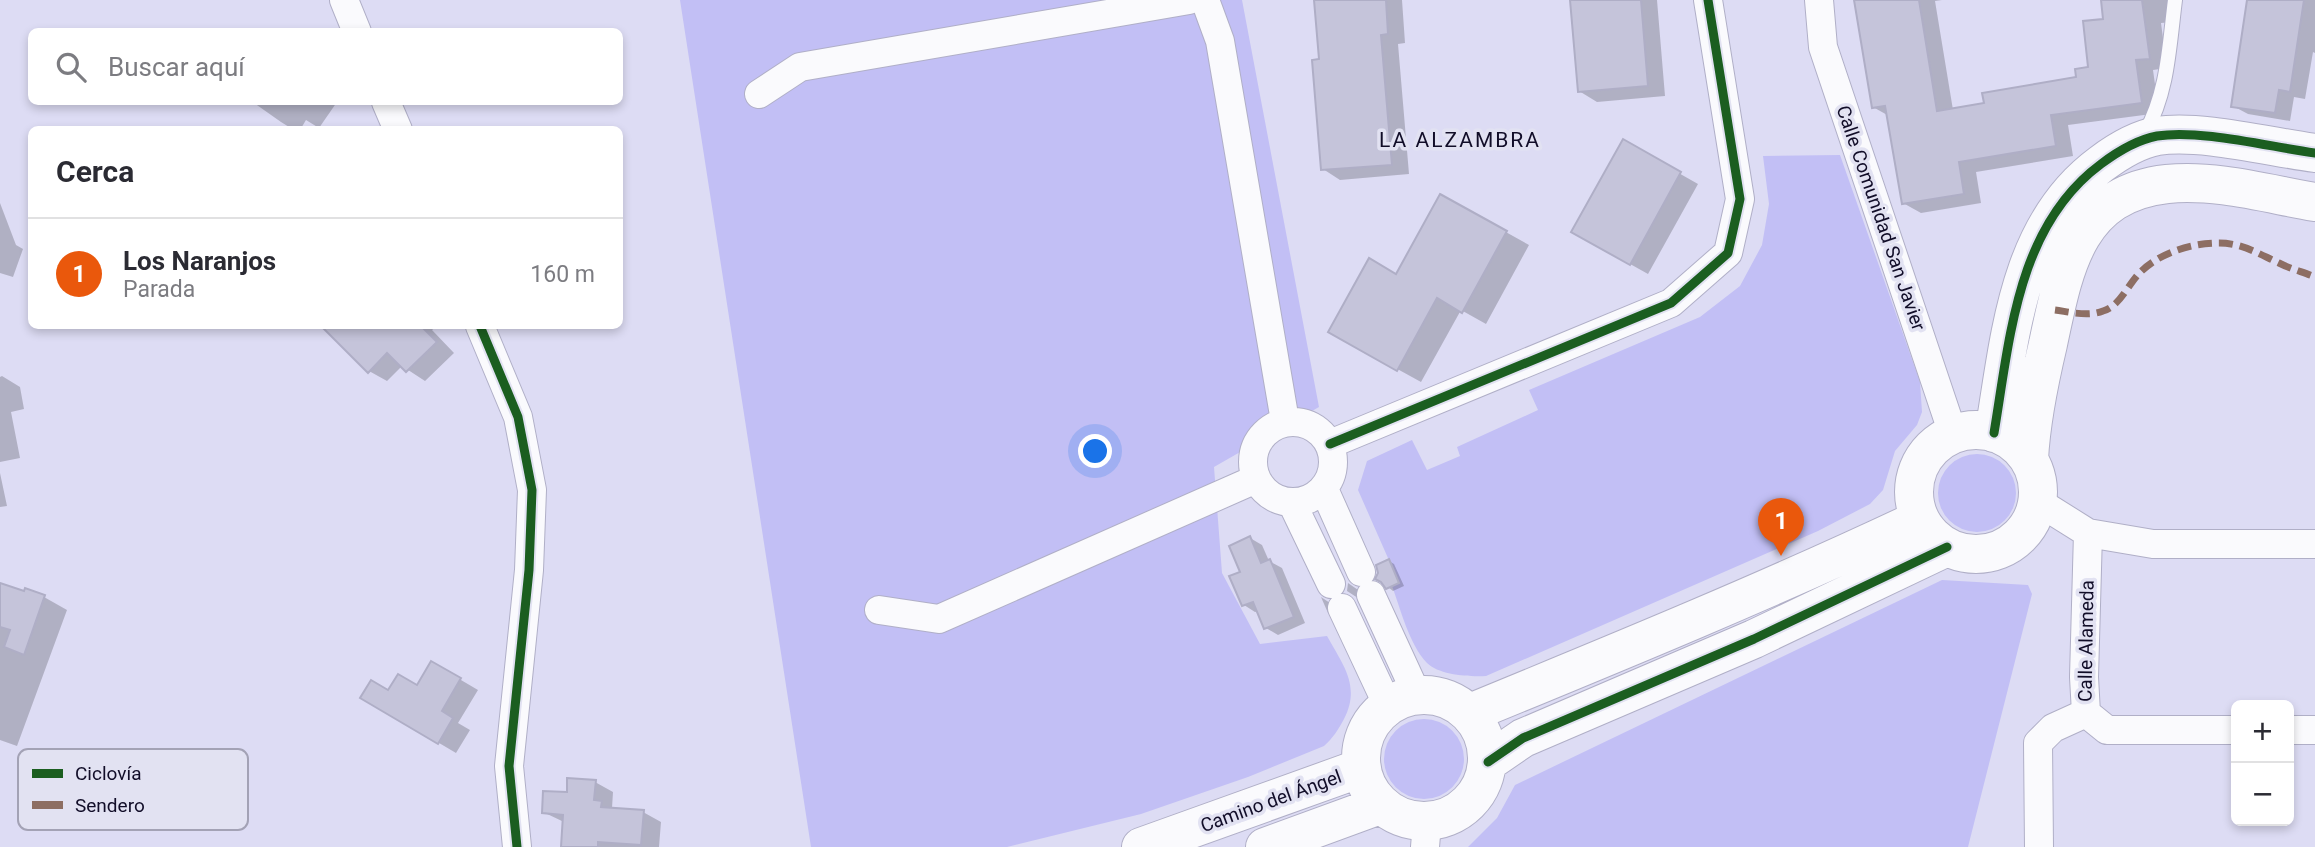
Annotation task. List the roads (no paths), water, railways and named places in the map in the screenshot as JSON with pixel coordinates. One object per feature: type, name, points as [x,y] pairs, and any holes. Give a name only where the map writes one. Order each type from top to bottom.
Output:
[{"type":"street","points":[[344,0],[355,28]]},
{"type":"street","points":[[759,94],[800,67],[1189,0]]},
{"type":"street","points":[[1205,0],[1220,41],[1285,421]]},
{"type":"street","points":[[1330,444],[1671,303],[1728,253],[1740,199],[1708,0]]},
{"type":"street","name":"Calle Comunidad San Javier","points":[[1819,0],[1823,47],[1953,434]]},
{"type":"street","points":[[387,105],[396,126]]},
{"type":"street","points":[[1994,433],[2022,279],[2038,243],[2061,204],[2086,175],[2115,154],[2158,136],[2191,134],[2315,153]]},
{"type":"street","points":[[2029,459],[2031,421],[2059,291],[2071,252],[2081,233],[2095,216],[2114,201],[2135,191],[2166,184],[2197,183],[2315,202]]},
{"type":"street","points":[[481,329],[518,416],[532,490],[529,570],[509,766],[517,847]]},
{"type":"street","points":[[1285,421],[1311,425],[1322,433],[1330,444],[1334,460],[1332,475],[1324,489],[1310,499],[1292,503],[1271,496],[1256,479],[1252,455],[1263,433],[1285,421]]},
{"type":"street","points":[[1974,430],[1994,433],[2014,443],[2029,459],[2037,479],[2038,501],[2032,520],[2021,536],[2004,548],[1986,554],[1965,554],[1947,547],[1931,535],[1920,519],[1914,494],[1918,469],[1932,448],[1953,434],[1974,430]]},
{"type":"street","points":[[880,610],[939,619],[1256,479]]},
{"type":"street","points":[[1324,489],[1366,583],[1402,700]]},
{"type":"street","points":[[2038,501],[2088,533],[2153,544],[2315,544]]},
{"type":"street","points":[[1292,503],[1336,596],[1402,700]]},
{"type":"street","points":[[1470,713],[1725,608],[1920,519]]},
{"type":"street","name":"Calle Alameda","points":[[2039,847],[2038,743],[2053,728],[2086,713],[2084,677],[2088,533]]},
{"type":"street","points":[[1488,762],[1523,738],[1754,639],[1947,547]]},
{"type":"street","points":[[1445,698],[1470,713],[1483,736],[1488,762],[1484,780],[1475,797],[1462,810],[1445,819],[1426,835],[1380,805],[1366,787],[1361,768],[1361,748],[1366,732],[1375,717],[1402,700],[1445,698]]},
{"type":"street","points":[[2086,713],[2107,730],[2231,730]]},
{"type":"street","points":[[2294,730],[2315,730]]},
{"type":"street","name":"Camino del Ángel","points":[[1141,847],[1361,768]]},
{"type":"street","points":[[1265,847],[1380,805]]},
{"type":"lane","points":[[2141,141],[2157,111],[2163,89],[2175,0]]},
{"type":"place","name":"Los Naranjos","points":[[1781,556]]},
{"type":"district","name":"LA ALZAMBRA","points":[[1460,140]]}]
